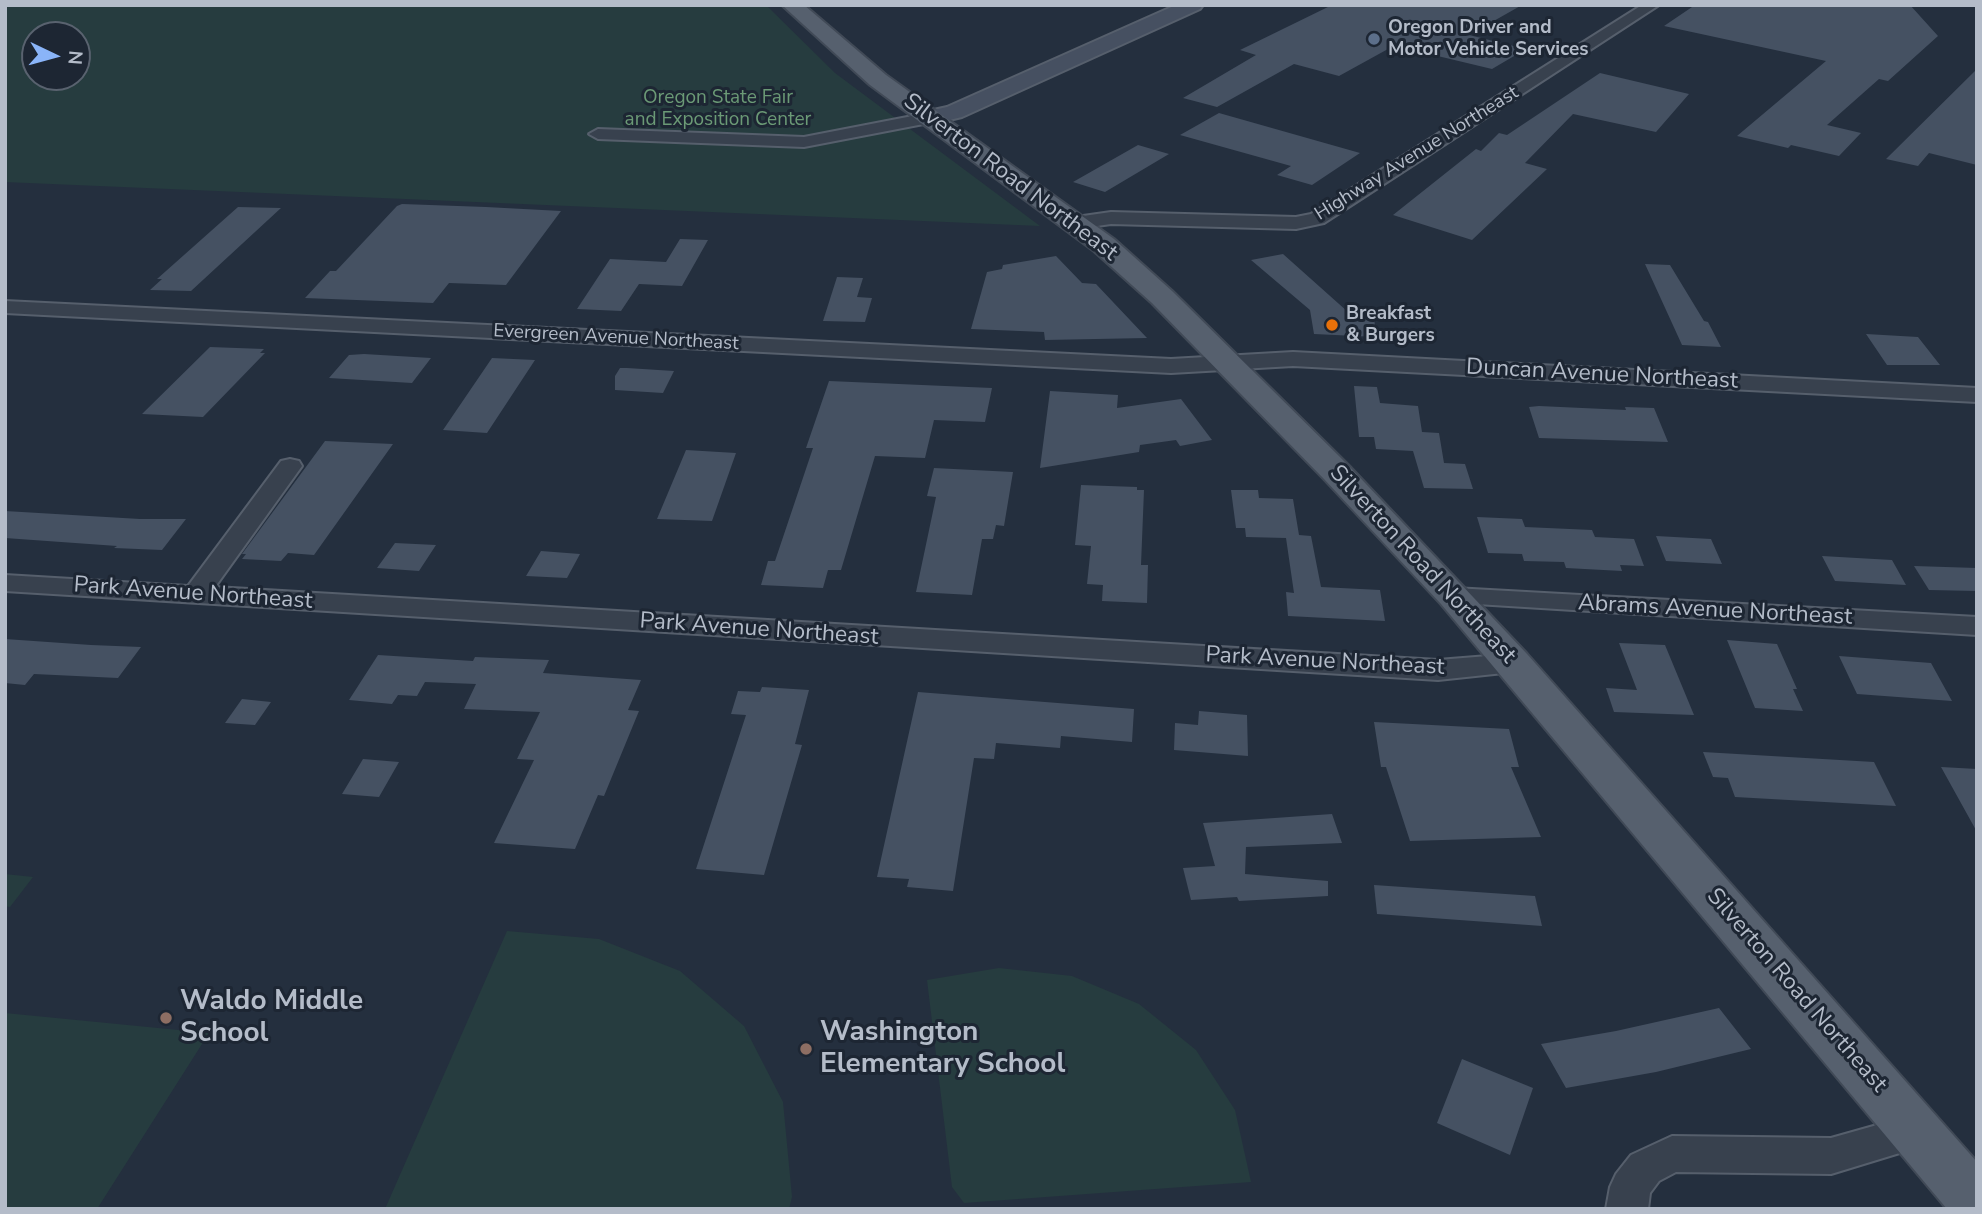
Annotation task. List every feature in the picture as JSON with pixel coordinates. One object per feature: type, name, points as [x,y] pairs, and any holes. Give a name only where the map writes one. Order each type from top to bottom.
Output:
[{"type":"main road","name":"Silverton Road Northeast","points":[[792,5],[928,118],[1076,223],[1162,297],[1336,472],[1454,596],[1513,663],[1977,1203]]},
{"type":"street","points":[[598,134],[804,142],[928,118],[954,112],[1193,5]]},
{"type":"street","name":"Highway Avenue Northeast","points":[[1076,223],[1111,218],[1296,223],[1317,219],[1652,5]]},
{"type":"street","name":"Evergreen Avenue Northeast","points":[[5,307],[1171,366],[1227,363]]},
{"type":"street","name":"Duncan Avenue Northeast","points":[[1227,363],[1293,359],[1977,395]]},
{"type":"street","points":[[196,594],[290,466]]},
{"type":"street","name":"Park Avenue Northeast","points":[[5,583],[1438,670],[1513,663]]},
{"type":"street","name":"Abrams Avenue Northeast","points":[[1454,596],[1977,626]]},
{"type":"street","points":[[1627,1209],[1630,1187],[1645,1168],[1672,1154],[1831,1156],[1916,1131]]},
{"type":"green space","name":"Oregon State Fair and Exposition Center","points":[[5,5],[766,5],[835,73],[1040,226],[5,182]]},
{"type":"green space","points":[[5,874],[33,877],[10,907],[5,906]]},
{"type":"green space","points":[[507,931],[599,939],[680,971],[744,1026],[783,1102],[792,1197],[789,1209],[385,1209]]},
{"type":"green space","points":[[999,968],[1072,976],[1139,1004],[1196,1050],[1235,1110],[1251,1182],[964,1203],[952,1187],[927,980]]},
{"type":"green space","points":[[5,1013],[209,1033],[97,1209],[5,1209]]},
{"type":"building","name":"Oregon Driver and Motor Vehicle Services","points":[[1332,5],[1522,5],[1469,35],[1526,49],[1492,69],[1421,52],[1414,56],[1388,49],[1339,76],[1294,64],[1217,107],[1183,98],[1256,55],[1240,50]]},
{"type":"building","points":[[1695,5],[1910,5],[1938,36],[1888,81],[1879,79],[1827,125],[1861,133],[1839,156],[1737,136],[1826,61],[1664,26]]},
{"type":"building","points":[[1977,69],[1977,165],[1929,153],[1918,166],[1886,159]]},
{"type":"building","points":[[1600,73],[1689,94],[1656,132],[1573,114],[1525,163],[1547,169],[1472,240],[1393,215],[1476,149],[1481,151],[1499,133],[1507,135]]},
{"type":"building","points":[[1219,113],[1360,153],[1312,185],[1277,175],[1291,166],[1180,135]]},
{"type":"building","points":[[1138,145],[1169,154],[1105,192],[1073,182]]},
{"type":"building","points":[[402,204],[561,211],[506,285],[449,283],[433,303],[305,298],[330,271],[336,271],[397,206]]},
{"type":"building","points":[[238,207],[281,208],[191,291],[150,290],[162,279],[157,279]]},
{"type":"building","points":[[680,239],[708,240],[682,286],[639,284],[621,311],[577,309],[610,259],[666,262]]},
{"type":"building","points":[[1283,254],[1348,312],[1373,313],[1377,337],[1314,334],[1310,310],[1251,260]]},
{"type":"building","points":[[1056,256],[1082,283],[1096,284],[1147,338],[1045,340],[1044,332],[971,329],[987,272],[1002,269],[1003,265]]},
{"type":"building","points":[[1645,264],[1670,265],[1704,321],[1708,322],[1721,347],[1682,345]]},
{"type":"building","points":[[837,277],[863,278],[857,297],[872,298],[865,322],[823,321]]},
{"type":"building","points":[[1866,334],[1918,337],[1940,365],[1887,365]]},
{"type":"building","points":[[210,347],[264,349],[260,353],[265,353],[203,417],[142,414]]},
{"type":"building","points":[[349,355],[431,358],[412,383],[329,378]]},
{"type":"building","points":[[492,358],[535,360],[487,433],[443,430]]},
{"type":"building","points":[[620,368],[674,371],[663,393],[615,390],[615,376]]},
{"type":"building","points":[[829,381],[992,388],[985,422],[934,420],[925,458],[875,456],[841,570],[828,570],[823,588],[761,585],[768,561],[775,561],[813,448],[806,448]]},
{"type":"building","points":[[1354,386],[1377,387],[1380,403],[1418,406],[1422,432],[1439,433],[1444,463],[1465,464],[1473,489],[1424,488],[1413,451],[1376,449],[1374,437],[1359,437]]},
{"type":"building","points":[[1050,391],[1118,395],[1117,408],[1181,399],[1212,440],[1180,446],[1176,440],[1140,445],[1139,452],[1040,468]]},
{"type":"building","points":[[1529,407],[1626,410],[1625,407],[1654,408],[1668,442],[1539,438]]},
{"type":"building","points":[[325,441],[393,444],[314,555],[288,553],[281,561],[242,559],[246,554],[242,554]]},
{"type":"building","points":[[686,450],[736,453],[712,521],[657,519]]},
{"type":"building","points":[[934,468],[1013,472],[1004,526],[996,525],[993,539],[982,539],[972,595],[916,592],[936,497],[927,496]]},
{"type":"building","points":[[1081,485],[1137,487],[1137,490],[1144,490],[1141,565],[1148,565],[1147,603],[1102,601],[1103,585],[1087,584],[1091,546],[1075,545]]},
{"type":"building","points":[[1231,490],[1258,490],[1259,498],[1293,499],[1299,535],[1311,536],[1321,587],[1380,590],[1385,621],[1288,616],[1286,592],[1294,593],[1286,538],[1246,537],[1245,528],[1236,528]]},
{"type":"building","points":[[5,511],[186,519],[162,550],[114,548],[117,546],[5,538]]},
{"type":"building","points":[[1477,517],[1522,519],[1525,527],[1592,530],[1595,537],[1634,539],[1644,566],[1620,565],[1622,571],[1566,568],[1564,562],[1524,561],[1522,554],[1488,553]]},
{"type":"building","points":[[1656,536],[1711,539],[1722,564],[1666,561]]},
{"type":"building","points":[[395,543],[436,545],[419,571],[377,568]]},
{"type":"building","points":[[541,551],[580,554],[567,578],[526,576]]},
{"type":"building","points":[[1822,556],[1892,560],[1906,585],[1835,581]]},
{"type":"building","points":[[1914,566],[1977,568],[1977,591],[1929,590]]},
{"type":"building","points":[[5,639],[141,647],[118,678],[34,674],[25,685],[5,683]]},
{"type":"building","points":[[1727,640],[1777,644],[1797,689],[1793,689],[1803,711],[1755,708]]},
{"type":"building","points":[[1619,643],[1665,645],[1694,715],[1614,712],[1606,688],[1637,690]]},
{"type":"building","points":[[378,655],[473,661],[475,657],[549,660],[543,673],[641,680],[628,710],[639,711],[604,796],[598,795],[575,849],[494,843],[534,760],[517,759],[540,712],[464,709],[476,684],[425,682],[417,696],[398,695],[392,704],[349,700]]},
{"type":"building","points":[[1839,656],[1931,663],[1952,701],[1857,694]]},
{"type":"building","points":[[762,687],[809,690],[795,744],[802,745],[764,875],[696,869],[746,715],[731,714],[738,691],[760,692]]},
{"type":"building","points":[[918,692],[1134,709],[1132,742],[1061,736],[1060,748],[996,743],[994,759],[974,758],[953,891],[907,887],[909,879],[877,877]]},
{"type":"building","points":[[242,699],[271,702],[255,725],[225,723]]},
{"type":"building","points":[[1199,711],[1247,715],[1248,756],[1174,750],[1175,723],[1198,725]]},
{"type":"building","points":[[1374,722],[1509,729],[1519,767],[1511,767],[1541,837],[1410,841],[1386,767],[1381,767]]},
{"type":"building","points":[[1703,752],[1874,762],[1896,806],[1735,797],[1728,778],[1713,777]]},
{"type":"building","points":[[363,759],[399,762],[379,797],[342,794]]},
{"type":"building","points":[[1941,767],[1977,769],[1977,832]]},
{"type":"building","points":[[1332,814],[1342,843],[1246,847],[1245,874],[1328,881],[1328,896],[1239,901],[1237,897],[1191,900],[1183,868],[1215,866],[1203,823]]},
{"type":"building","points":[[1374,885],[1535,896],[1542,926],[1377,914]]},
{"type":"building","points":[[1719,1008],[1751,1049],[1656,1072],[1566,1088],[1541,1044],[1616,1031]]},
{"type":"building","points":[[1462,1059],[1533,1088],[1510,1155],[1437,1123]]},
{"type":"place","name":"Oregon Driver and Motor Vehicle Services","points":[[1374,39]]},
{"type":"place","name":"Breakfast & Burgers","points":[[1332,325]]},
{"type":"place","name":"Waldo Middle School","points":[[166,1018]]},
{"type":"place","name":"Washington Elementary School","points":[[806,1049]]}]
